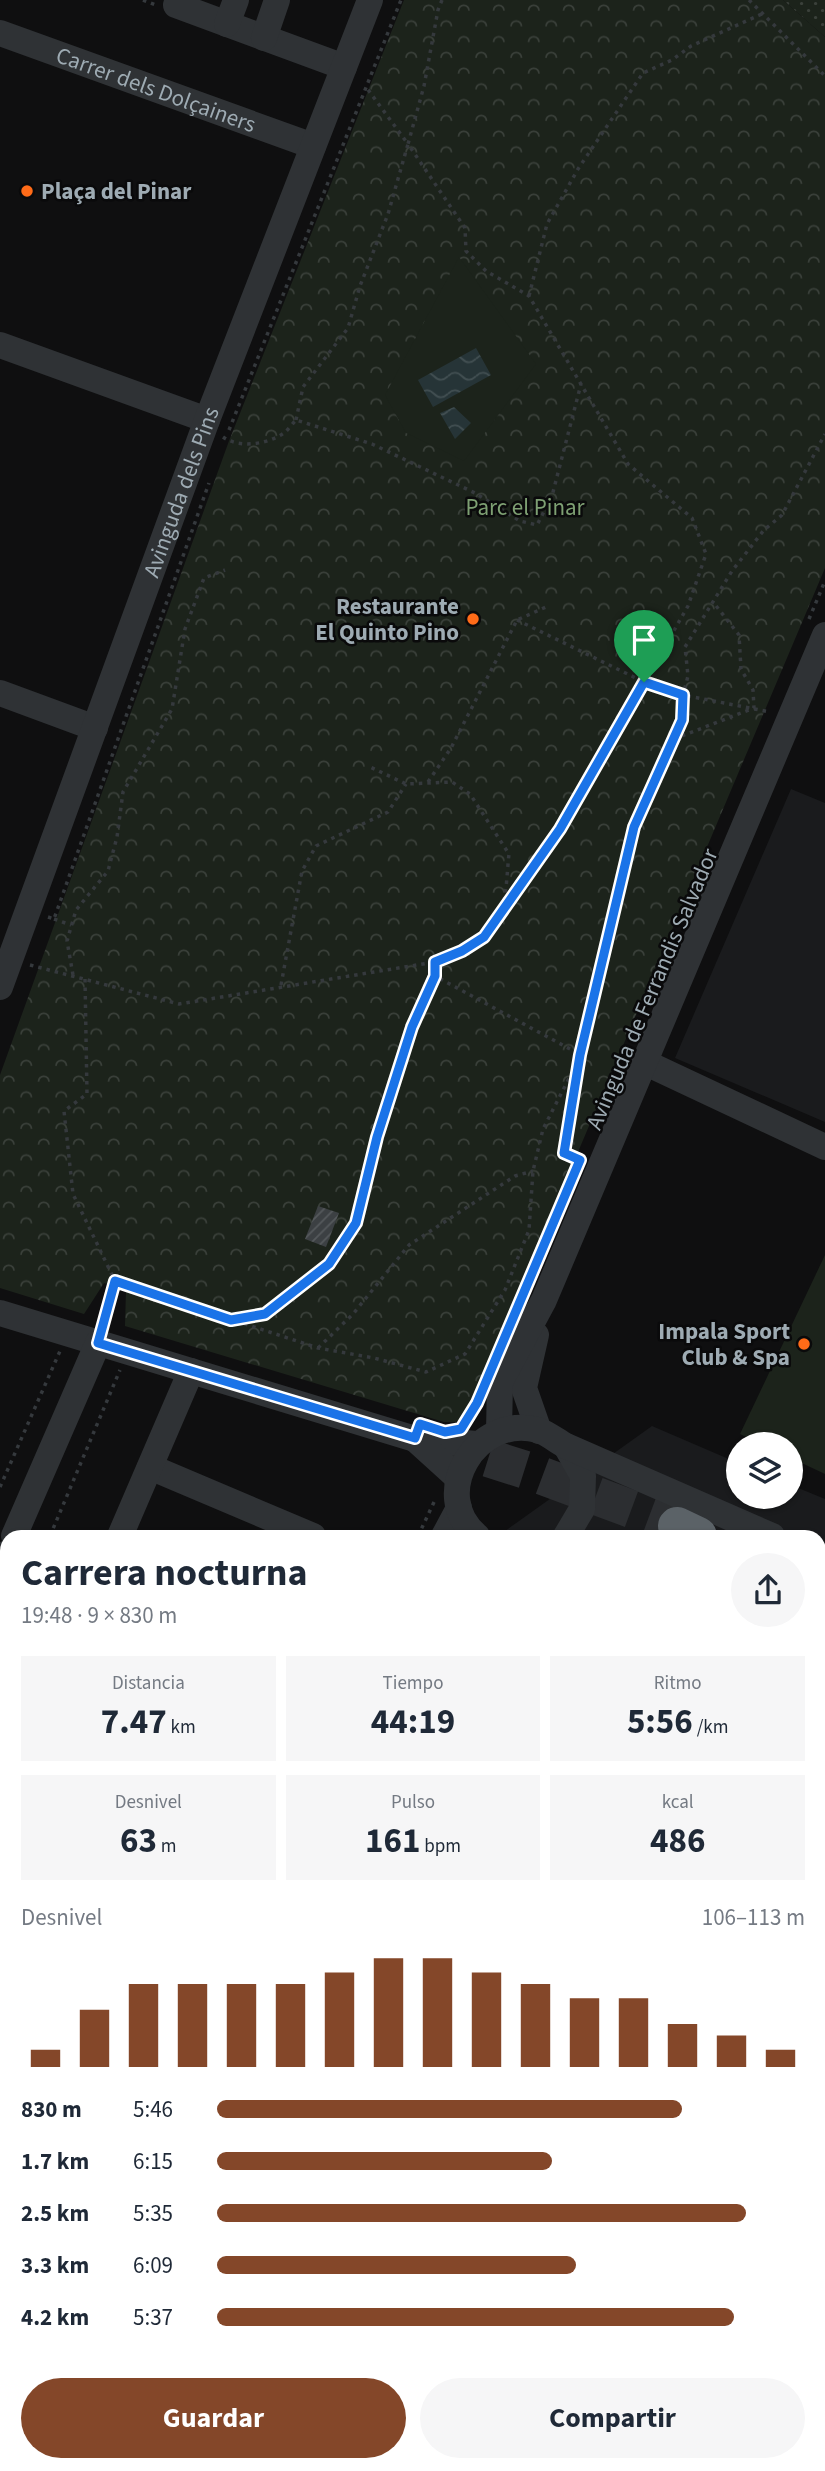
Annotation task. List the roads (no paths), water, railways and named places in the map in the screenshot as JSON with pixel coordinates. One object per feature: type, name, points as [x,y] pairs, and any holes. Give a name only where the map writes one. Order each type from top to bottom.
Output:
[{"type":"street","points":[[264,38],[277,0]]},
{"type":"street","name":"Avinguda dels Pins","points":[[0,987],[8,950],[28,910],[95,728],[216,430],[313,146],[370,0]]},
{"type":"street","points":[[176,5],[231,12],[264,38],[344,67]]},
{"type":"street","name":"Carrer dels Dolçainers","points":[[0,33],[313,146]]},
{"type":"street","points":[[0,345],[216,430]]},
{"type":"street","name":"Avinguda de Ferrandis Salvador","points":[[479,1435],[500,1382],[544,1300],[600,1168],[644,1062],[777,713],[815,631]]},
{"type":"street","points":[[0,693],[95,728]]},
{"type":"street","points":[[644,1062],[825,1147]]},
{"type":"street","name":"Avinguda de Ferrandis Salvador","points":[[539,1431],[524,1388],[544,1300]]},
{"type":"street","points":[[0,1313],[415,1438],[479,1435],[519,1428],[539,1431],[566,1447],[758,1530]]},
{"type":"street","points":[[17,1530],[98,1343]]},
{"type":"street","points":[[123,1530],[191,1371]]},
{"type":"street","points":[[447,1484],[479,1435]]},
{"type":"street","points":[[415,1438],[447,1484],[469,1530]]},
{"type":"street","points":[[566,1447],[583,1476],[582,1509],[570,1530]]},
{"type":"street","points":[[150,1467],[299,1530]]},
{"type":"street","points":[[583,1476],[621,1471]]},
{"type":"street","points":[[447,1530],[458,1508]]},
{"type":"water","points":[[476,348],[491,375],[433,407],[418,380]]},
{"type":"water","points":[[454,407],[471,423],[455,439],[440,413]]},
{"type":"tunnel","points":[[434,1441],[529,1471],[677,1526]]},
{"type":"place","name":"Plaça del Pinar","points":[[27,191]]},
{"type":"place","name":"Restaurante El Quinto Pino","points":[[473,619]]},
{"type":"place","name":"Impala Sport Club & Spa","points":[[804,1344]]},
{"type":"park label","name":"Parc el Pinar","points":[[525,507]]}]
